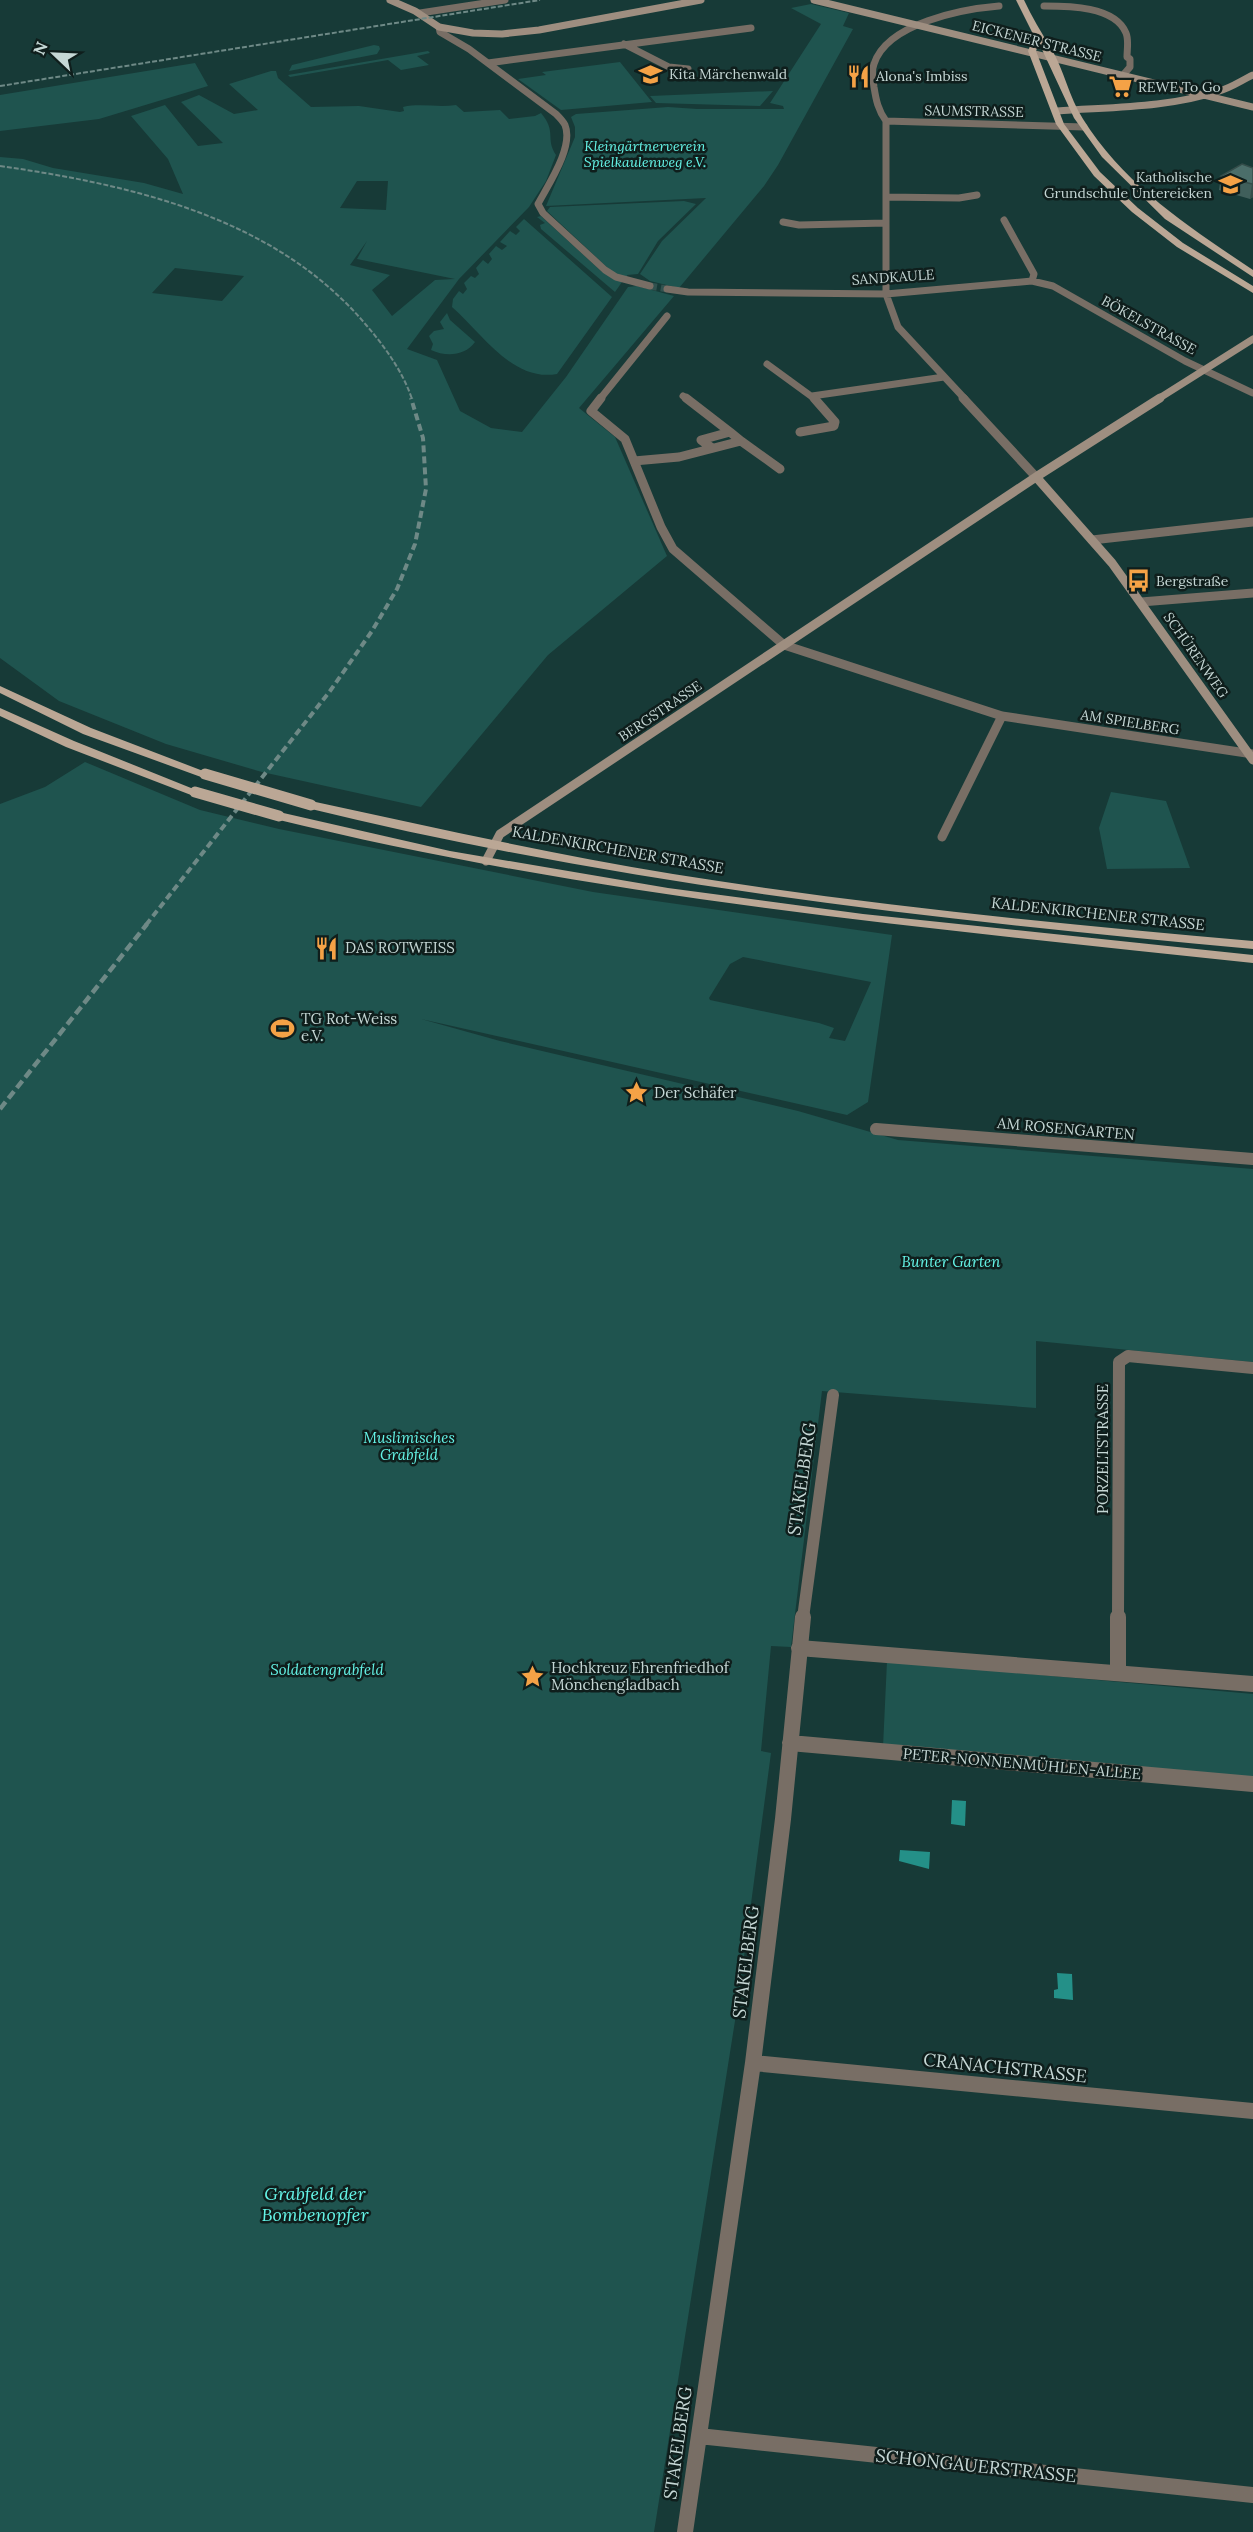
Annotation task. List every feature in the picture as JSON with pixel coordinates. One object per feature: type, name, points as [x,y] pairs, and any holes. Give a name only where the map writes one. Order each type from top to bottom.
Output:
[{"type":"main road","points":[[1020,0],[1038,36],[1043,40],[1073,109],[1106,155],[1142,194],[1168,217],[1253,274]]},
{"type":"main road","points":[[1038,36],[1032,51],[1057,111],[1060,124],[1097,174],[1135,210],[1180,245],[1253,290]]},
{"type":"main road","name":"KALDENKIRCHENER STRASSE","points":[[0,689],[87,731],[205,774],[311,805],[494,844],[672,878],[871,906],[1003,922],[1253,945]]},
{"type":"main road","name":"KALDENKIRCHENER STRASSE","points":[[0,711],[70,744],[195,792],[279,816],[486,861],[668,892],[863,918],[1253,959]]},
{"type":"street","points":[[390,0],[420,14],[439,27],[485,34],[539,30],[701,0]]},
{"type":"street","points":[[420,14],[505,0]]},
{"type":"street","name":"EICKENER STRASSE","points":[[814,0],[1032,51],[1253,107]]},
{"type":"street","points":[[886,294],[886,121],[878,111],[875,98],[872,74],[874,62],[888,44],[921,25],[956,10],[994,4]]},
{"type":"street","points":[[1044,6],[1084,9],[1119,23],[1125,32],[1127,57],[1130,59],[1129,70],[1124,74]]},
{"type":"street","points":[[439,27],[440,32],[488,63],[556,114],[564,126],[567,140],[555,174],[538,204],[543,213],[605,270],[616,277],[650,286]]},
{"type":"street","points":[[488,63],[751,28]]},
{"type":"street","points":[[465,47],[468,42],[485,34]]},
{"type":"street","points":[[624,44],[669,66],[688,69]]},
{"type":"street","points":[[1057,111],[1144,105],[1210,95],[1253,75]]},
{"type":"street","name":"SAUMSTRASSE","points":[[886,121],[1060,124],[1084,127]]},
{"type":"street","points":[[887,197],[959,198],[976,195]]},
{"type":"street","points":[[1004,220],[1034,274],[1032,280]]},
{"type":"street","points":[[783,222],[799,225],[886,223]]},
{"type":"street","name":"SANDKAULE","points":[[667,289],[688,292],[886,294],[1032,280]]},
{"type":"street","name":"BÖKELSTRASSE","points":[[1032,280],[1053,286],[1203,370],[1253,393]]},
{"type":"street","name":"SCHÜRENWEG","points":[[886,294],[898,327],[1092,540],[1141,602],[1252,756]]},
{"type":"street","points":[[667,316],[591,411],[624,439],[661,527],[673,549],[784,645]]},
{"type":"street","name":"BERGSTRASSE","points":[[486,861],[500,834],[1037,478],[1253,339]]},
{"type":"street","points":[[767,364],[812,396],[835,422],[834,426],[800,432]]},
{"type":"street","points":[[812,396],[944,377]]},
{"type":"street","points":[[683,396],[780,468]]},
{"type":"street","points":[[712,448],[701,440],[730,432]]},
{"type":"street","points":[[634,461],[679,457],[741,441]]},
{"type":"street","points":[[1092,540],[1253,522]]},
{"type":"street","points":[[1141,602],[1253,593]]},
{"type":"street","name":"AM SPIELBERG","points":[[784,645],[1002,716],[1252,756]]},
{"type":"street","points":[[942,837],[1002,716]]},
{"type":"street","name":"AM ROSENGARTEN","points":[[876,1129],[1253,1159]]},
{"type":"street","name":"PORZELTSTRASSE","points":[[1119,1672],[1119,1362],[1128,1356],[1253,1368]]},
{"type":"street","name":"STAKELBERG","points":[[685,2532],[753,2063],[799,1648],[833,1395]]},
{"type":"street","points":[[799,1648],[1253,1684]]},
{"type":"street","name":"PETER-NONNENMÜHLEN-ALLEE","points":[[790,1743],[1253,1784]]},
{"type":"street","name":"CRANACHSTRASSE","points":[[753,2063],[1253,2111]]},
{"type":"street","name":"SCHONGAUERSTRASSE","points":[[699,2436],[1253,2495]]},
{"type":"green space","points":[[811,4],[849,13],[843,26],[853,29],[778,165],[764,186],[679,288],[650,281],[640,274],[662,241],[706,198],[546,206],[575,137],[575,127],[571,117],[576,114],[668,107],[784,109],[783,106],[770,103],[821,24],[791,8]]},
{"type":"green space","points":[[374,45],[379,46],[380,49],[377,54],[289,71],[292,65]]},
{"type":"green space","points":[[428,51],[430,53],[417,56],[429,65],[401,70],[388,60],[290,77],[288,75]]},
{"type":"green space","name":"Kleingärtnerverein Spielkaulenweg e.V.","points":[[620,62],[652,102],[561,110],[518,79],[546,75],[542,72]]},
{"type":"green space","points":[[195,63],[208,86],[99,119],[0,131],[0,95]]},
{"type":"green space","points":[[276,71],[278,78],[311,107],[359,106],[400,112],[404,111],[403,107],[410,106],[456,105],[464,112],[500,110],[509,119],[535,116],[541,113],[549,125],[551,144],[556,155],[546,181],[529,207],[459,279],[407,349],[437,360],[460,411],[491,428],[522,432],[566,377],[628,287],[637,286],[674,296],[579,408],[615,437],[667,556],[548,655],[421,807],[262,772],[166,744],[59,701],[0,658],[0,157],[23,159],[53,168],[144,183],[183,194],[168,159],[131,116],[165,105],[198,146],[223,143],[181,102],[199,95],[234,114],[258,110],[229,84]],"holes":[[[357,181],[388,181],[386,210],[340,208]],[[367,241],[357,259],[455,279],[435,280],[392,316],[372,290],[390,275],[350,265]],[[175,268],[244,276],[222,301],[152,293]]]},
{"type":"green space","points":[[773,91],[760,106],[656,103],[650,96]]},
{"type":"green space","points":[[684,201],[696,204],[658,241],[638,274],[627,275],[628,279],[611,271],[547,211],[550,207]]},
{"type":"green space","points":[[541,216],[601,271],[622,282],[615,292],[541,229],[540,225],[545,223],[537,217]]},
{"type":"green space","points":[[524,219],[612,297],[557,374],[526,371],[512,363],[452,307],[453,299],[459,291],[463,294],[467,289],[464,283],[471,276],[475,278],[479,274],[476,268],[483,260],[488,264],[492,259],[489,254],[496,246],[502,250],[507,246],[500,242],[510,231],[516,235],[520,231],[516,227]]},
{"type":"green space","points":[[447,313],[450,320],[475,342],[461,353],[443,354],[431,350],[433,344],[429,336],[434,331],[444,329],[440,322]]},
{"type":"green space","points":[[85,762],[200,810],[279,829],[593,892],[892,935],[868,1102],[847,1115],[421,1019],[500,1041],[798,1111],[898,1140],[1253,1169],[1253,1362],[1036,1341],[1036,1408],[822,1391],[791,1647],[771,1646],[761,1751],[771,1753],[738,2002],[654,2532],[0,2532],[0,804],[45,787]],"holes":[[[743,957],[871,982],[845,1041],[829,1038],[834,1028],[819,1023],[709,998],[730,964]]]},
{"type":"green space","points":[[1111,792],[1166,801],[1190,868],[1107,869],[1099,828]]},
{"type":"green space","points":[[887,1661],[1253,1694],[1253,1779],[883,1747]]},
{"type":"water","points":[[952,1800],[966,1801],[965,1826],[951,1824]]},
{"type":"water","points":[[900,1850],[930,1852],[929,1869],[899,1861]]},
{"type":"water","points":[[1057,1973],[1072,1974],[1073,2000],[1054,1998],[1054,1990],[1058,1989]]},
{"type":"building","points":[[1242,164],[1253,168],[1253,184],[1221,176]]},
{"type":"tunnel","points":[[650,286],[667,289]]},
{"type":"railway","points":[[0,86],[540,0]]},
{"type":"railway","points":[[0,166],[101,184],[151,196],[200,213],[246,233],[290,258],[331,289],[380,342],[399,370],[412,399]]},
{"type":"railway","points":[[146,925],[330,691],[372,631],[397,589],[415,544],[426,489],[423,438],[411,398]]},
{"type":"railway","points":[[0,1109],[147,924]]},
{"type":"place","name":"Kita Märchenwald","points":[[651,74]]},
{"type":"place","name":"Alona's Imbiss","points":[[858,76]]},
{"type":"place","name":"REWE To Go","points":[[1120,87]]},
{"type":"place","name":"Katholische Grundschule Untereicken","points":[[1230,185]]},
{"type":"place","name":"Bergstraße","points":[[1138,581]]},
{"type":"place","name":"DAS ROTWEISS","points":[[327,948]]},
{"type":"place","name":"TG Rot-Weiss e.V.","points":[[283,1028]]},
{"type":"place","name":"Der Schäfer","points":[[636,1093]]},
{"type":"place","name":"Hochkreuz Ehrenfriedhof Mönchengladbach","points":[[533,1677]]},
{"type":"park label","name":"Bunter Garten","points":[[951,1262]]},
{"type":"park label","name":"Muslimisches Grabfeld","points":[[409,1446]]},
{"type":"park label","name":"Soldatengrabfeld","points":[[327,1670]]},
{"type":"park label","name":"Grabfeld der Bombenopfer","points":[[315,2204]]}]
